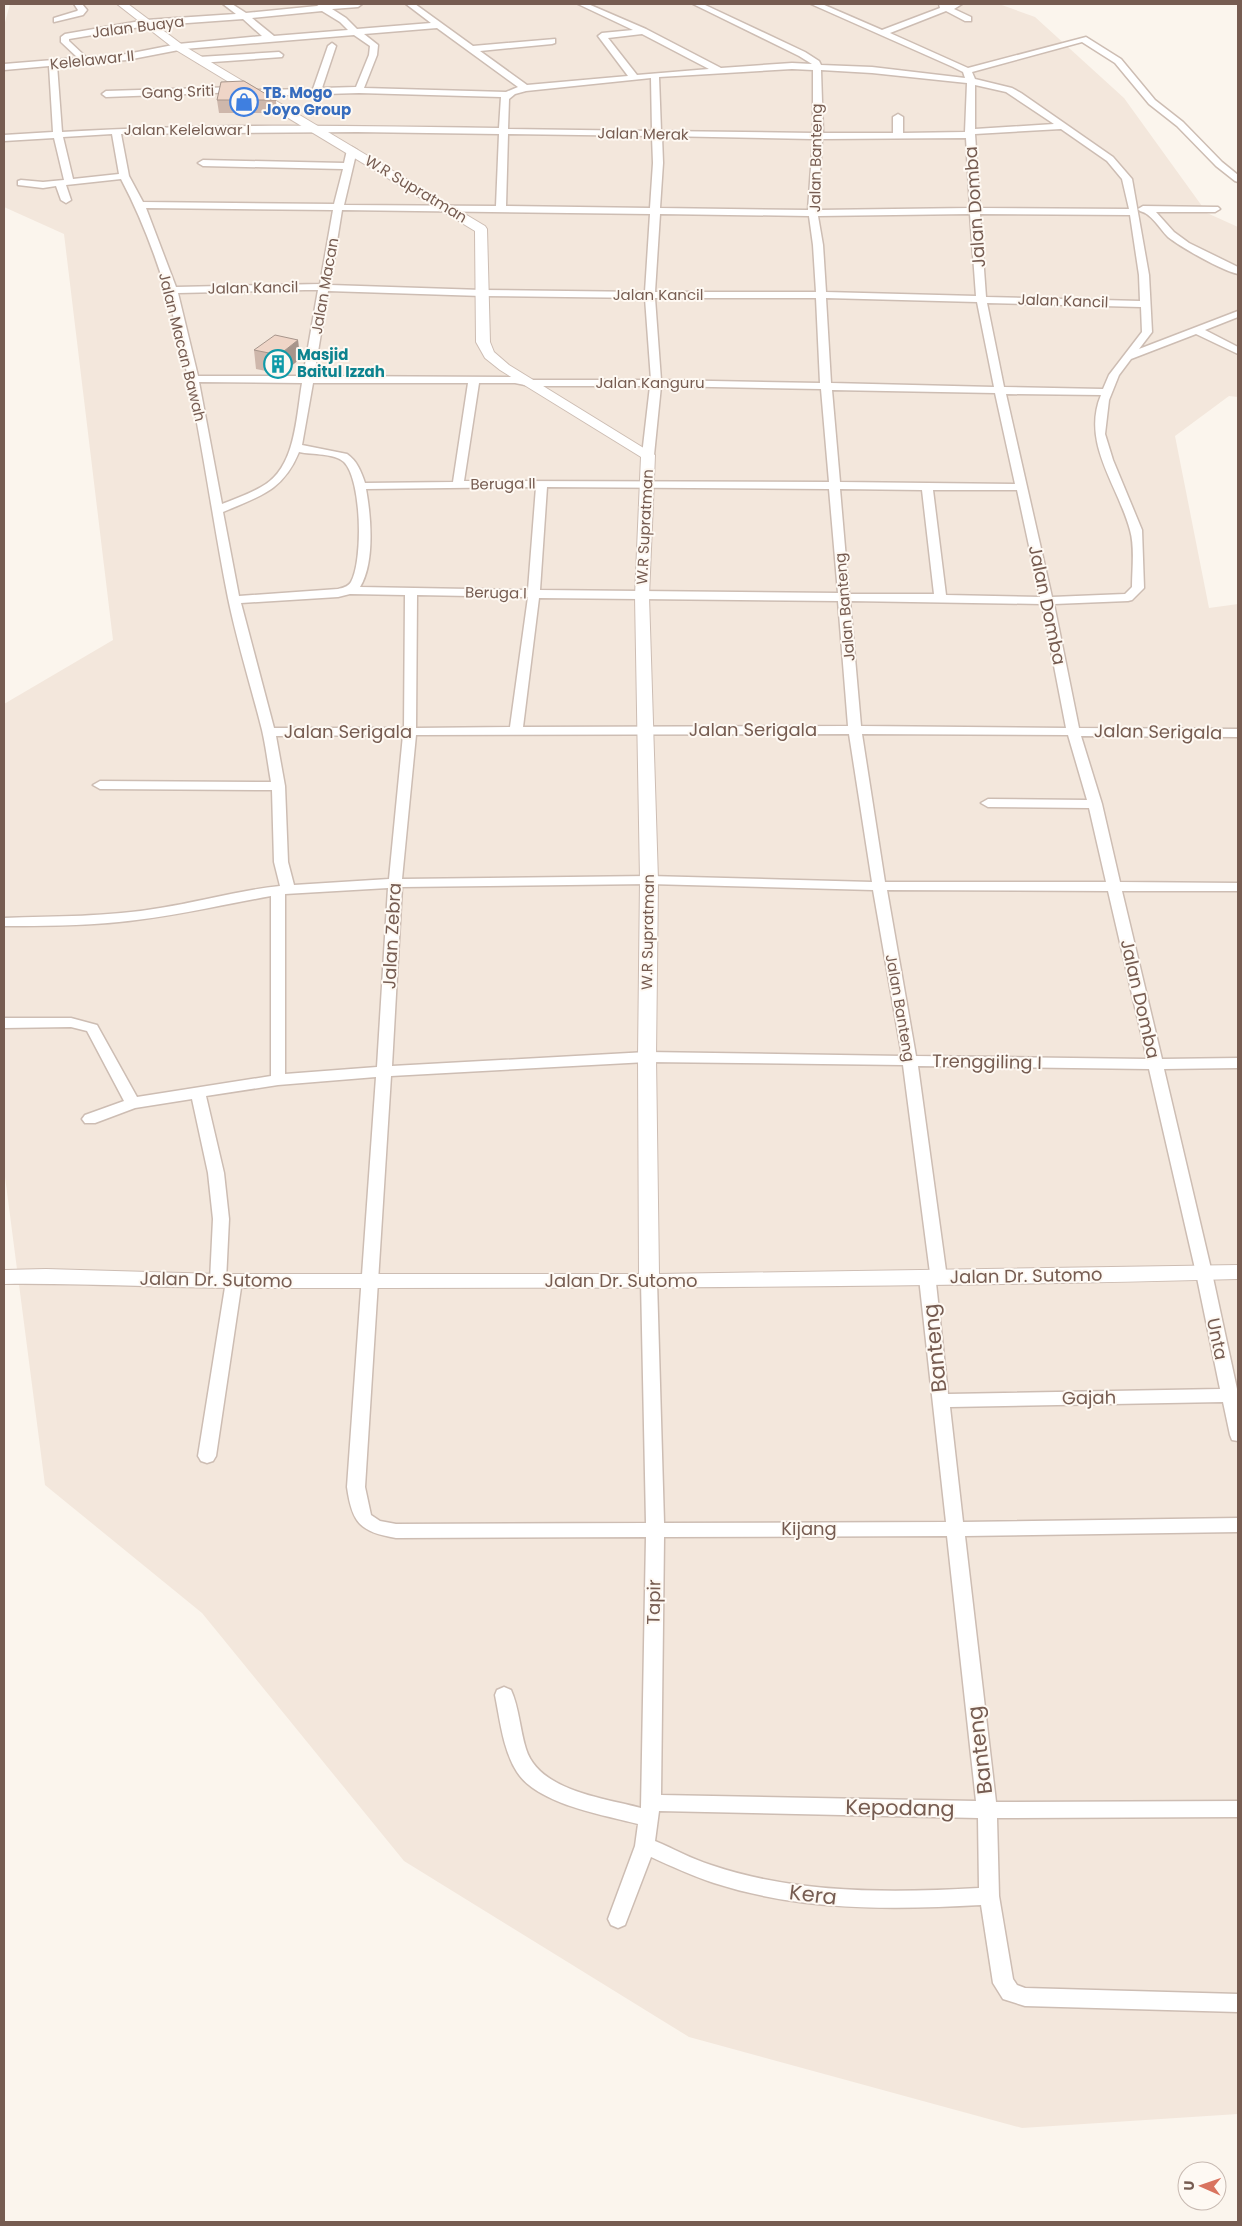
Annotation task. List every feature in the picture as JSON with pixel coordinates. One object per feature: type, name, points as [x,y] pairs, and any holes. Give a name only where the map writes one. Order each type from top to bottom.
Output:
[{"type":"street","points":[[57,20],[80,13],[83,10],[78,4]]},
{"type":"street","name":"W.R Supratman","points":[[122,4],[179,48],[481,229],[483,342],[486,350],[499,364],[648,455],[642,596],[649,880],[647,1057],[649,1281]]},
{"type":"street","points":[[227,4],[245,16],[269,38]]},
{"type":"street","name":"Jalan Buaya","points":[[86,61],[65,42],[65,37],[146,23],[245,16],[321,6],[358,4]]},
{"type":"street","points":[[410,4],[526,88]]},
{"type":"street","points":[[582,4],[643,30],[720,71]]},
{"type":"street","points":[[697,4],[802,54],[816,63],[817,67]]},
{"type":"street","points":[[815,4],[882,33],[969,76]]},
{"type":"street","points":[[938,4],[968,19]]},
{"type":"street","points":[[882,33],[958,4]]},
{"type":"street","points":[[321,6],[343,20],[354,32],[372,42],[374,49],[359,90]]},
{"type":"street","name":"Kelelawar II","points":[[4,67],[86,61],[269,38],[278,39],[440,25]]},
{"type":"street","points":[[634,77],[602,36],[643,30]]},
{"type":"street","points":[[501,210],[504,105],[507,95],[526,88],[655,75],[777,67],[817,67],[942,76],[969,76],[1083,39],[1118,61],[1152,102],[1180,124],[1219,164],[1238,179]]},
{"type":"street","points":[[472,49],[552,41]]},
{"type":"street","points":[[317,90],[332,46]]},
{"type":"street","points":[[199,60],[279,55]]},
{"type":"street","points":[[53,64],[58,135],[66,200]]},
{"type":"street","name":"Jalan Banteng","points":[[817,67],[818,136],[814,213],[822,295],[826,386],[855,730],[879,886],[910,1061],[933,1278]]},
{"type":"street","points":[[648,455],[656,382],[650,295],[658,163],[655,75]]},
{"type":"street","name":"Beruga I","points":[[350,590],[1047,601],[1128,597],[1138,588],[1138,544],[1136,530],[1102,445],[1101,417],[1114,375],[1147,332],[1144,304],[1144,275],[1127,179],[1110,159],[1009,90],[969,76]]},
{"type":"street","name":"Jalan Domba","points":[[969,76],[970,133],[980,299],[1047,601],[1073,730],[1096,804],[1204,1273]]},
{"type":"street","name":"Gang Sriti","points":[[106,94],[359,90],[507,95]]},
{"type":"street","points":[[898,117],[898,136]]},
{"type":"street","name":"Jalan Merak","points":[[316,130],[898,136],[1064,126]]},
{"type":"street","name":"Jalan Kelelawar I","points":[[4,138],[116,130],[316,130]]},
{"type":"street","name":"Jalan Macan Bawah","points":[[116,130],[124,176],[138,205],[172,290],[193,379],[234,600],[269,732],[278,786],[283,890],[278,1080]]},
{"type":"street","name":"Jalan Macan","points":[[216,511],[267,489],[286,470],[296,447],[338,208],[352,150]]},
{"type":"street","points":[[203,163],[348,166]]},
{"type":"street","points":[[21,183],[35,185],[124,176]]},
{"type":"street","points":[[138,205],[814,213],[1215,209]]},
{"type":"street","points":[[1148,210],[1171,234],[1186,245],[1238,271]]},
{"type":"street","name":"Jalan Kancil","points":[[172,290],[324,287],[482,293],[822,295],[1144,304]]},
{"type":"street","points":[[1126,358],[1236,317]]},
{"type":"street","points":[[1198,331],[1238,351]]},
{"type":"street","name":"Jalan Kanguru","points":[[193,379],[515,380],[530,383],[656,382],[1108,392]]},
{"type":"street","points":[[458,485],[474,380]]},
{"type":"street","points":[[234,600],[338,593],[350,590],[357,584],[361,570],[365,515],[360,486],[353,465],[348,459],[338,455],[296,447]]},
{"type":"street","points":[[516,732],[534,594],[542,484]]},
{"type":"street","name":"Beruga II","points":[[360,486],[542,484],[927,488],[1021,487]]},
{"type":"street","points":[[927,488],[940,598]]},
{"type":"street","name":"Jalan Zebra","points":[[381,1529],[372,1527],[362,1517],[358,1505],[356,1487],[395,883],[410,732],[411,591]]},
{"type":"street","name":"Jalan Serigala","points":[[269,732],[1073,730],[1238,733]]},
{"type":"street","points":[[100,785],[278,786]]},
{"type":"street","points":[[988,803],[1096,804]]},
{"type":"street","points":[[4,922],[80,921],[118,918],[159,913],[283,890],[395,883],[649,880],[879,886],[1114,885],[1238,887]]},
{"type":"street","points":[[4,1023],[26,1025],[65,1022],[83,1024],[92,1028],[133,1103]]},
{"type":"street","name":"Trenggiling I","points":[[90,1119],[133,1103],[278,1080],[384,1071],[647,1057],[1155,1064],[1238,1063]]},
{"type":"street","points":[[198,1092],[216,1173],[226,1281],[207,1456]]},
{"type":"street","name":"Jalan Dr. Sutomo","points":[[4,1277],[46,1276],[226,1281],[370,1282],[649,1281],[1238,1272]]},
{"type":"street","name":"Unta","points":[[1204,1273],[1234,1395],[1238,1435]]},
{"type":"street","name":"Banteng","points":[[933,1278],[941,1401],[987,1810],[989,1896],[1003,1983],[1010,1992],[1025,1997],[1238,2002]]},
{"type":"street","name":"Tapir","points":[[618,1919],[645,1846],[650,1811],[655,1529],[649,1281]]},
{"type":"street","name":"Gajah","points":[[941,1401],[1234,1395]]},
{"type":"street","name":"Kijang","points":[[381,1529],[396,1531],[954,1529],[1238,1525]]},
{"type":"street","name":"Kepodang","points":[[504,1695],[523,1768],[534,1781],[557,1792],[650,1811],[1238,1809]]},
{"type":"street","name":"Kera","points":[[645,1846],[720,1877],[778,1891],[839,1899],[914,1901],[989,1896]]},
{"type":"shaded area","points":[[10,4],[999,4],[1035,17],[1124,98],[1207,213],[1238,227],[1238,397],[1229,396],[1175,436],[1209,608],[1238,604],[1238,2114],[1022,2128],[689,2037],[404,1861],[202,1613],[45,1485],[4,1169],[4,704],[113,640],[64,234],[4,207],[4,26]]},
{"type":"building","points":[[244,81],[276,100],[217,100],[221,82]]},
{"type":"building","points":[[275,335],[298,340],[279,355],[254,350]]},
{"type":"place","name":"TB. Mogo Joyo Group","points":[[244,102]]},
{"type":"place","name":"Masjid Baitul Izzah","points":[[278,364]]}]
